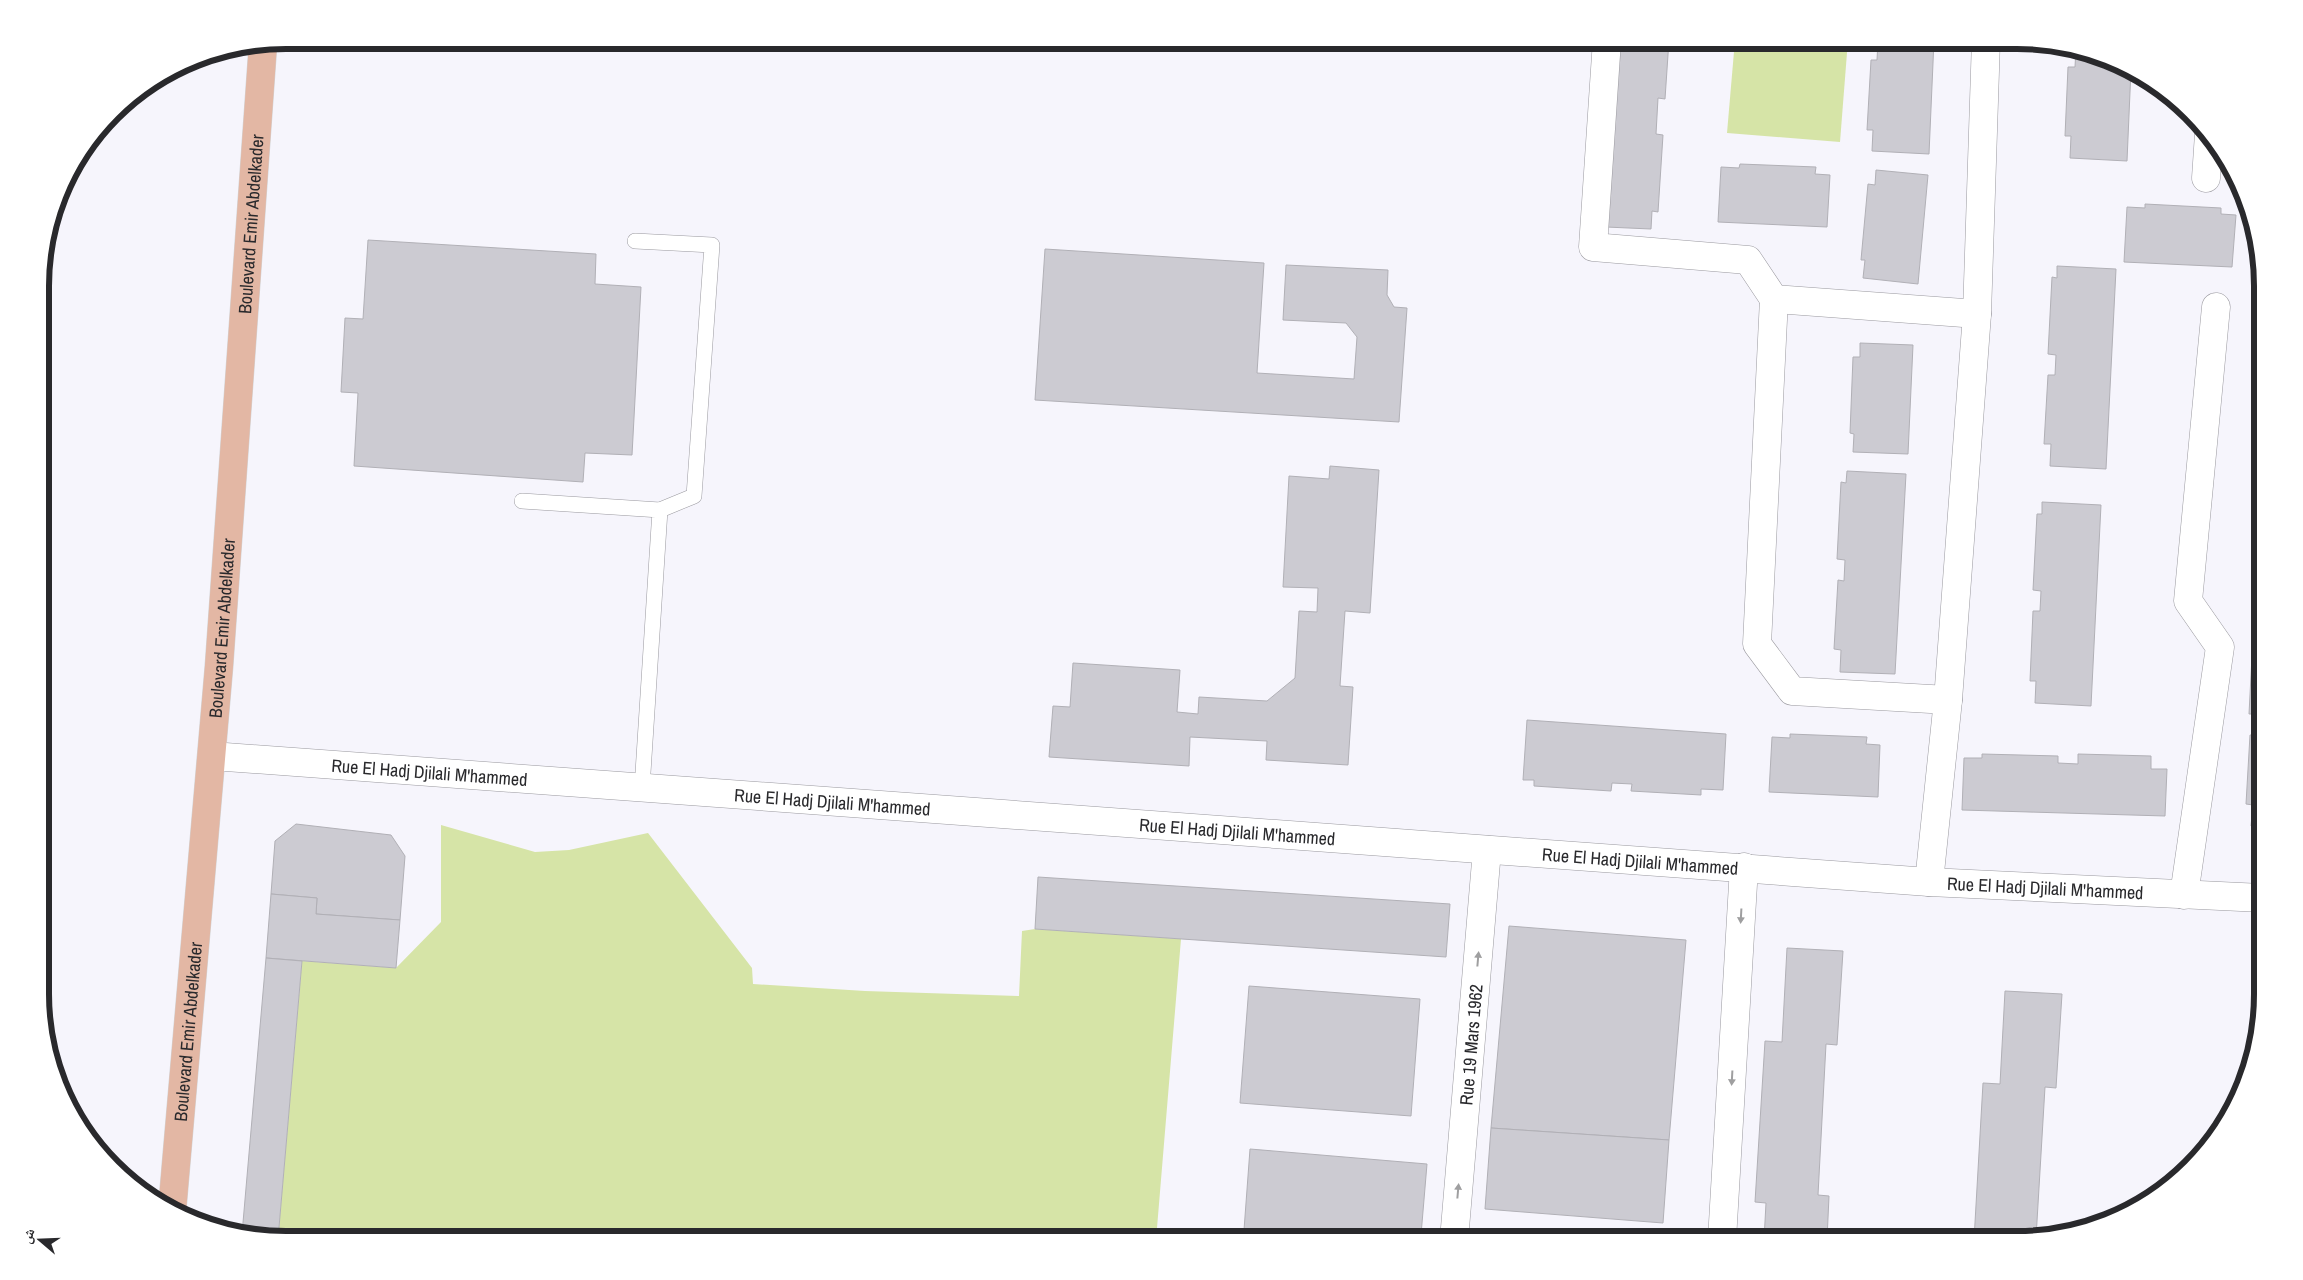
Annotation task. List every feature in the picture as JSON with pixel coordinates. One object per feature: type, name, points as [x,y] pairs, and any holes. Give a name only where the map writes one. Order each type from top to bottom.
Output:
[{"type":"main road","name":"Boulevard Emir Abdelkader","points":[[173,1203],[212,756],[263,50]]},
{"type":"street","points":[[1606,49],[1593,247],[1748,260],[1774,299],[1758,644],[1792,691],[1948,700]]},
{"type":"street","points":[[1929,882],[1948,700],[1977,314],[1986,49]]},
{"type":"street","points":[[2206,178],[2208,146]]},
{"type":"street","points":[[1774,299],[1977,314]]},
{"type":"street","points":[[2184,895],[2220,647],[2188,601],[2216,307]]},
{"type":"street","name":"Rue El Hadj Djilali M'hammed","points":[[212,756],[1929,882],[2254,898]]},
{"type":"street","name":"Rue 19 Mars 1962","points":[[1455,1231],[1487,850]]},
{"type":"street","points":[[1723,1231],[1744,867]]},
{"type":"lane","points":[[522,501],[660,510],[694,496],[712,245],[635,241]]},
{"type":"lane","points":[[642,788],[660,510]]},
{"type":"green space","points":[[1734,49],[1847,49],[1840,142],[1727,133]]},
{"type":"green space","points":[[441,825],[535,852],[569,850],[648,833],[752,968],[753,984],[865,991],[1019,996],[1022,931],[1035,929],[1181,939],[1157,1231],[279,1231],[302,961],[396,968],[441,922]]},
{"type":"building","points":[[1616,49],[1668,49],[1665,99],[1658,98],[1656,134],[1663,135],[1658,212],[1652,211],[1651,229],[1606,227]]},
{"type":"building","points":[[1878,49],[1934,49],[1929,154],[1872,151],[1873,130],[1867,130],[1871,60],[1877,60]]},
{"type":"building","points":[[2076,56],[2094,61],[2131,77],[2127,161],[2070,158],[2071,136],[2065,136],[2068,67],[2075,67]]},
{"type":"building","points":[[1740,164],[1816,167],[1815,174],[1830,175],[1827,227],[1718,222],[1721,167],[1739,168]]},
{"type":"building","points":[[1876,170],[1928,175],[1918,284],[1863,278],[1865,260],[1861,260],[1868,184],[1875,185]]},
{"type":"building","points":[[2145,204],[2221,208],[2221,214],[2236,215],[2232,267],[2124,262],[2127,207],[2145,208]]},
{"type":"building","points":[[368,240],[596,254],[595,284],[641,287],[632,455],[585,453],[583,482],[354,466],[358,393],[341,392],[345,318],[363,319]]},
{"type":"building","points":[[1045,249],[1264,263],[1257,373],[1354,379],[1357,337],[1346,323],[1283,320],[1286,265],[1388,270],[1387,295],[1394,307],[1407,308],[1399,422],[1035,400]]},
{"type":"building","points":[[2057,266],[2116,269],[2106,469],[2050,466],[2051,444],[2044,444],[2048,375],[2055,375],[2056,355],[2048,354],[2052,277],[2057,278]]},
{"type":"building","points":[[1860,343],[1913,345],[1908,454],[1853,452],[1854,434],[1850,433],[1853,357],[1860,357]]},
{"type":"building","points":[[1330,466],[1379,470],[1370,613],[1345,611],[1340,686],[1353,687],[1348,765],[1266,760],[1267,741],[1190,737],[1189,766],[1049,757],[1053,706],[1070,707],[1073,663],[1180,670],[1177,712],[1198,714],[1199,697],[1267,701],[1295,678],[1299,611],[1317,612],[1318,588],[1283,587],[1289,476],[1329,479]]},
{"type":"building","points":[[1847,471],[1906,474],[1895,674],[1840,672],[1841,650],[1834,649],[1838,580],[1844,581],[1845,560],[1837,559],[1841,482],[1846,483]]},
{"type":"building","points":[[2042,502],[2101,505],[2091,706],[2035,703],[2036,681],[2030,681],[2033,611],[2040,611],[2041,591],[2033,590],[2037,514],[2042,514]]},
{"type":"building","points":[[2253,637],[2254,714],[2249,714]]},
{"type":"building","points":[[1527,720],[1726,734],[1723,790],[1701,789],[1701,795],[1631,791],[1632,784],[1612,783],[1611,791],[1534,786],[1534,780],[1523,780]]},
{"type":"building","points":[[1790,734],[1867,737],[1866,744],[1880,745],[1878,797],[1769,792],[1772,737],[1790,738]]},
{"type":"building","points":[[2250,735],[2254,735],[2254,826],[2251,826],[2253,805],[2246,804]]},
{"type":"building","points":[[1982,754],[2058,756],[2058,763],[2078,764],[2078,754],[2151,756],[2151,769],[2167,769],[2165,816],[1962,810],[1964,758],[1982,758]]},
{"type":"building","points":[[296,824],[391,835],[405,856],[400,920],[316,914],[317,898],[271,894],[275,841]]},
{"type":"building","points":[[1038,877],[1450,904],[1446,957],[1035,929]]},
{"type":"building","points":[[271,894],[317,898],[316,914],[400,920],[396,968],[266,958]]},
{"type":"building","points":[[1509,926],[1686,940],[1669,1140],[1491,1128]]},
{"type":"building","points":[[1787,948],[1843,951],[1837,1045],[1826,1044],[1818,1195],[1829,1196],[1827,1231],[1764,1231],[1766,1203],[1755,1202],[1765,1041],[1782,1042]]},
{"type":"building","points":[[266,958],[302,961],[279,1231],[243,1227]]},
{"type":"building","points":[[1249,986],[1420,999],[1411,1116],[1240,1103]]},
{"type":"building","points":[[2005,991],[2062,994],[2056,1088],[2045,1087],[2036,1231],[1975,1231],[1983,1083],[2000,1084]]},
{"type":"building","points":[[1491,1128],[1669,1140],[1663,1223],[1485,1209]]},
{"type":"building","points":[[1250,1149],[1427,1164],[1421,1231],[1244,1230]]}]
